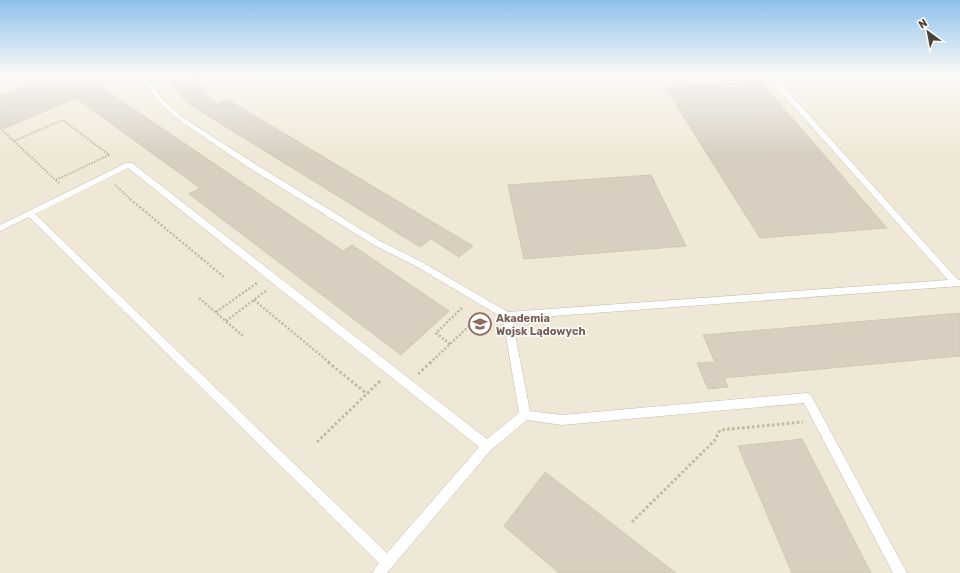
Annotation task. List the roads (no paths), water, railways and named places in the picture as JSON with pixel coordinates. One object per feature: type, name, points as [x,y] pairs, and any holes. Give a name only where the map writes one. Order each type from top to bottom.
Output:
[{"type":"lane","points":[[161,101],[180,118],[250,165],[377,243],[417,263],[507,316],[958,283]]},
{"type":"lane","points":[[792,101],[958,283]]},
{"type":"lane","points":[[0,228],[129,165],[487,446]]},
{"type":"lane","points":[[30,214],[388,562]]},
{"type":"lane","points":[[507,316],[525,415]]},
{"type":"lane","points":[[380,573],[487,446],[525,415],[562,420],[806,398],[900,573]]},
{"type":"place","name":"Akademia Wojsk Lądowych","points":[[480,324]]}]
